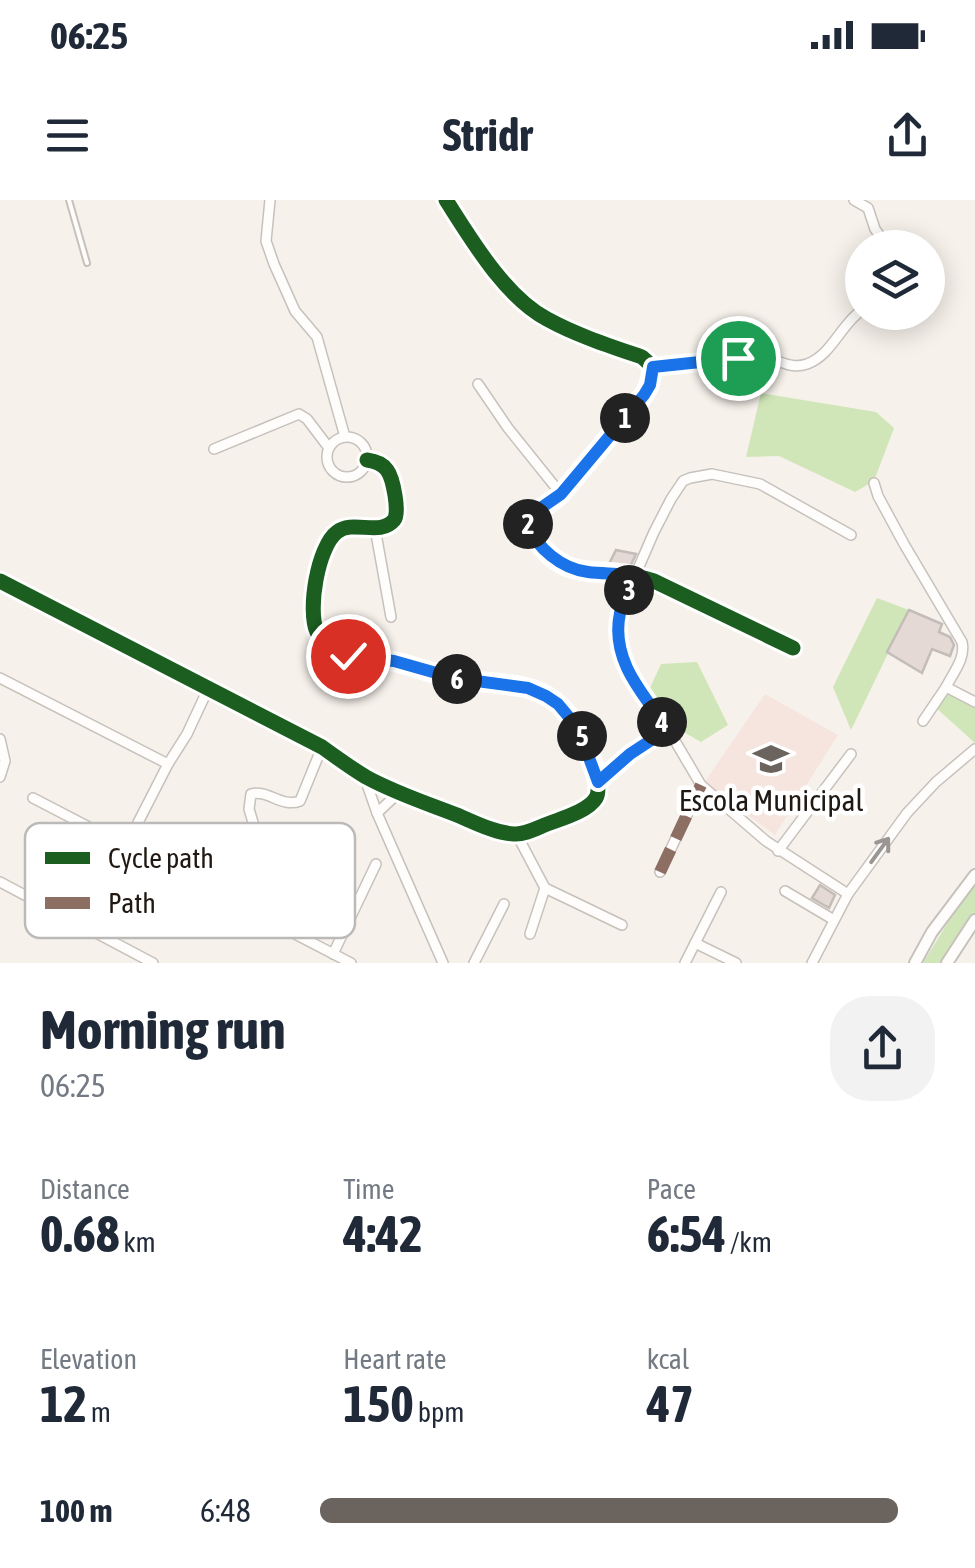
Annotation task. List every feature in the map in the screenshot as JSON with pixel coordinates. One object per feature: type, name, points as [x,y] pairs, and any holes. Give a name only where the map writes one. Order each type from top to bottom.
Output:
[{"type":"street","points":[[270,200],[266,240],[294,311],[317,336],[344,437]]},
{"type":"street","points":[[446,200],[492,266],[528,307],[547,320],[642,356],[653,367]]},
{"type":"street","points":[[854,200],[868,208],[875,230]]},
{"type":"street","points":[[653,367],[738,358],[768,358],[786,366],[805,365],[820,357],[845,326]]},
{"type":"street","points":[[653,367],[644,395],[561,494],[538,510],[528,524],[548,554],[562,563],[582,572],[636,576],[664,586],[792,648]]},
{"type":"street","points":[[478,384],[561,494]]},
{"type":"street","points":[[214,448],[298,414],[307,419],[328,448]]},
{"type":"street","points":[[344,437],[359,440],[367,453],[364,468],[350,477],[341,476],[328,465],[328,448],[344,437]]},
{"type":"street","points":[[0,581],[322,747],[364,776],[401,794],[517,835],[585,807],[596,798],[598,780],[578,728],[546,696],[528,688],[454,678],[394,661],[348,656],[322,640],[314,624],[312,600],[324,552],[338,531],[375,528],[392,522],[398,511],[387,470],[379,462],[367,460]]},
{"type":"street","points":[[848,894],[778,850],[701,785],[668,729],[628,674],[618,631],[620,614],[671,499],[683,482],[701,474],[760,484],[851,535]]},
{"type":"street","points":[[874,483],[963,646],[962,657],[923,721]]},
{"type":"street","points":[[375,528],[391,617]]},
{"type":"street","points":[[0,678],[168,764]]},
{"type":"street","points":[[946,687],[975,702]]},
{"type":"street","points":[[137,823],[208,690]]},
{"type":"street","points":[[598,780],[668,729]]},
{"type":"street","points":[[0,739],[5,754],[0,777]]},
{"type":"street","points":[[253,823],[249,808],[251,794],[259,792],[288,804],[300,801],[322,747]]},
{"type":"street","points":[[812,963],[848,894],[907,814],[936,782],[975,749]]},
{"type":"street","points":[[778,850],[851,754]]},
{"type":"street","points":[[364,776],[443,963]]},
{"type":"street","points":[[660,872],[701,785]]},
{"type":"street","points":[[378,813],[401,794]]},
{"type":"street","points":[[33,798],[79,823]]},
{"type":"street","points":[[517,835],[544,888],[622,925]]},
{"type":"street","points":[[355,908],[376,864]]},
{"type":"street","points":[[915,963],[932,932],[975,875]]},
{"type":"street","points":[[0,882],[25,894]]},
{"type":"street","points":[[530,934],[544,888]]},
{"type":"street","points":[[785,891],[834,920]]},
{"type":"street","points":[[684,963],[721,892]]},
{"type":"street","points":[[477,962],[504,904]]},
{"type":"street","points":[[947,963],[975,920]]},
{"type":"street","points":[[104,938],[154,963]]},
{"type":"street","points":[[302,938],[351,963]]},
{"type":"street","points":[[333,954],[341,938]]},
{"type":"street","points":[[695,942],[728,961]]},
{"type":"lane","points":[[68,200],[86,263]]},
{"type":"shaded area","name":"Escola Municipal","points":[[765,694],[838,735],[775,835],[704,783]]},
{"type":"green space","points":[[761,393],[876,412],[894,428],[874,481],[855,492],[779,456],[746,457]]},
{"type":"green space","points":[[877,598],[909,610],[851,730],[833,687]]},
{"type":"green space","points":[[697,662],[728,725],[701,742],[666,722],[650,688],[661,664]]},
{"type":"green space","points":[[947,688],[975,704],[975,743],[934,706]]},
{"type":"green space","points":[[975,884],[975,913],[943,963],[923,963],[966,893]]},
{"type":"building","points":[[616,550],[636,554],[630,567],[609,564]]},
{"type":"building","points":[[909,610],[942,624],[939,632],[950,637],[954,645],[950,656],[932,649],[922,673],[887,652]]},
{"type":"building","points":[[820,885],[835,895],[829,908],[812,898]]},
{"type":"marked path","points":[[660,872],[701,785]]},
{"type":"cycle path","points":[[446,200],[490,266],[517,297],[547,319],[642,357],[653,367],[644,395],[561,494],[530,519],[542,547],[558,562],[575,569],[654,581],[793,648]]},
{"type":"cycle path","points":[[0,581],[322,747],[377,783],[485,827],[523,833],[587,807],[598,791],[592,762],[574,722],[550,698],[524,687],[457,679],[391,661],[351,656],[332,648],[319,635],[314,622],[314,594],[330,539],[343,528],[381,527],[396,516],[389,474],[381,464],[367,460]]},
{"type":"place","name":"Escola Municipal","points":[[771,759]]},
{"type":"route","points":[[348,656],[394,661],[454,678],[514,685],[546,696],[578,728],[598,782],[630,754],[668,729],[628,674],[622,657],[620,614],[636,576],[582,572],[562,563],[548,554],[528,524],[538,510],[561,494],[644,395],[653,367],[738,358]]}]
